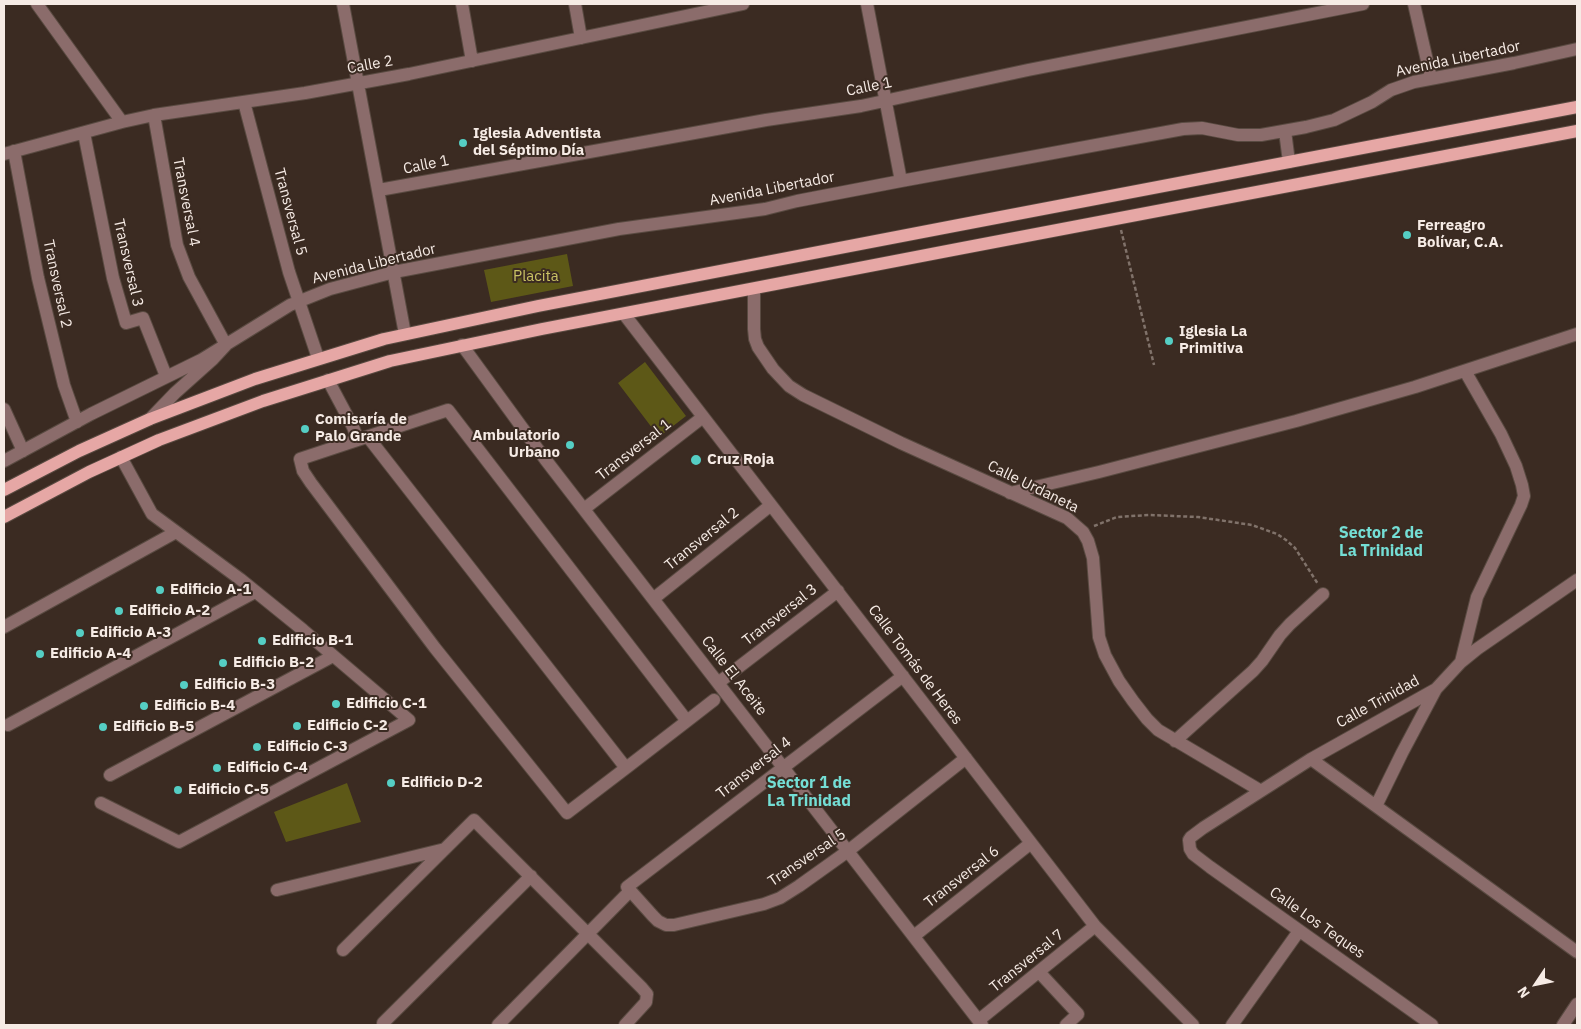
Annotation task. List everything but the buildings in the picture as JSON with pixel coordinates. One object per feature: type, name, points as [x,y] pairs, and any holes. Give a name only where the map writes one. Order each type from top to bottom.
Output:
[{"type":"main road","points":[[4,490],[79,451],[150,419],[255,379],[318,358],[405,334],[538,306],[1577,107]]},
{"type":"main road","points":[[4,517],[57,488],[159,440],[233,412],[390,361],[462,345],[1577,131]]},
{"type":"main road","points":[[1250,170],[1254,192]]},
{"type":"main road","points":[[318,358],[328,380]]},
{"type":"street","points":[[37,4],[122,122]]},
{"type":"street","points":[[343,4],[405,334]]},
{"type":"street","points":[[462,4],[472,61]]},
{"type":"street","points":[[575,4],[581,38]]},
{"type":"street","name":"Calle 2","points":[[9,153],[154,115],[358,84],[581,38],[695,9],[743,4]]},
{"type":"street","points":[[867,4],[902,181]]},
{"type":"street","name":"Calle 1","points":[[379,190],[766,120],[861,106],[1028,70],[1363,4]]},
{"type":"street","points":[[1414,4],[1431,78]]},
{"type":"street","name":"Avenida Libertador","points":[[4,462],[77,422],[201,360],[298,301],[330,289],[394,272],[619,230],[756,210],[1183,129],[1202,128],[1238,135],[1261,135],[1285,131],[1334,120],[1372,102],[1391,90],[1414,82],[1577,49]]},
{"type":"street","name":"Transversal 5","points":[[244,102],[298,301],[318,358]]},
{"type":"street","name":"Transversal 4","points":[[154,115],[177,245],[189,277],[226,345]]},
{"type":"street","points":[[1285,131],[1289,162]]},
{"type":"street","name":"Transversal 3","points":[[84,133],[114,278],[126,323],[142,318],[166,376]]},
{"type":"street","name":"Transversal 2","points":[[9,153],[64,385],[77,422]]},
{"type":"street","name":"Calle Urdaneta","points":[[754,289],[755,339],[758,347],[773,369],[789,386],[803,395],[892,439],[1067,518],[1083,532],[1092,558],[1099,638],[1105,655],[1119,681],[1147,720],[1158,730],[1261,791]]},
{"type":"street","name":"Calle Tomás de Heres","points":[[624,314],[1095,926],[1193,1025]]},
{"type":"street","points":[[1010,493],[1296,421],[1415,387],[1577,334]]},
{"type":"street","points":[[150,419],[175,393],[213,360],[226,345]]},
{"type":"street","name":"Calle El Aceite","points":[[462,345],[584,509],[981,1023]]},
{"type":"street","points":[[1461,662],[1476,597],[1524,496],[1516,466],[1501,434],[1465,371]]},
{"type":"street","points":[[328,380],[353,427],[626,768]]},
{"type":"street","points":[[4,409],[23,451]]},
{"type":"street","points":[[687,721],[448,410],[300,460],[303,471],[311,483],[435,648],[567,813],[626,768],[687,721],[714,700]]},
{"type":"street","name":"Transversal 1","points":[[584,509],[703,417]]},
{"type":"street","points":[[101,803],[179,842],[409,720],[256,592],[152,514],[121,457]]},
{"type":"street","name":"Transversal 2","points":[[653,599],[771,505]]},
{"type":"street","points":[[4,627],[176,532]]},
{"type":"street","name":"Calle Trinidad","points":[[1189,843],[1190,838],[1194,835],[1312,759],[1436,689],[1461,662],[1577,580]]},
{"type":"street","name":"Transversal 3","points":[[718,683],[838,591]]},
{"type":"street","points":[[8,725],[256,592]]},
{"type":"street","points":[[1175,741],[1253,671],[1290,624],[1323,594]]},
{"type":"street","points":[[110,775],[333,656]]},
{"type":"street","name":"Transversal 4","points":[[498,1025],[588,934],[628,889],[783,766],[903,676]]},
{"type":"street","points":[[1376,806],[1436,689]]},
{"type":"street","name":"Transversal 5","points":[[628,889],[658,921],[666,925],[745,910],[780,898],[848,851],[966,758]]},
{"type":"street","points":[[1312,759],[1577,952]]},
{"type":"street","points":[[343,950],[474,820],[647,994],[646,1002],[625,1025]]},
{"type":"street","name":"Calle Los Teques","points":[[1189,843],[1190,849],[1200,860],[1432,1025]]},
{"type":"street","name":"Transversal 6","points":[[914,936],[1031,844]]},
{"type":"street","points":[[277,890],[445,849]]},
{"type":"street","points":[[384,1023],[530,876]]},
{"type":"street","name":"Transversal 7","points":[[981,1023],[1095,926]]},
{"type":"street","points":[[1232,1025],[1299,931]]},
{"type":"street","points":[[1039,972],[1078,1014],[1066,1025]]},
{"type":"street","points":[[1563,1025],[1577,1004]]},
{"type":"path","points":[[1118,218],[1154,365]]},
{"type":"path","points":[[1083,532],[1117,517],[1149,515],[1198,517],[1252,525],[1277,534],[1295,548],[1323,594]]},
{"type":"green space","name":"Placita","points":[[567,254],[573,286],[491,302],[484,270]]},
{"type":"green space","points":[[645,362],[686,416],[659,437],[618,383]]},
{"type":"green space","points":[[347,783],[361,822],[286,842],[274,812]]},
{"type":"place","name":"Iglesia Adventista del Séptimo Día","points":[[463,143]]},
{"type":"place","name":"Ferreagro Bolívar, C.A.","points":[[1407,235]]},
{"type":"place","name":"Iglesia La Primitiva","points":[[1169,341]]},
{"type":"place","name":"Comisaría de Palo Grande","points":[[305,429]]},
{"type":"place","name":"Ambulatorio Urbano","points":[[570,445]]},
{"type":"place","name":"Cruz Roja","points":[[696,460]]},
{"type":"place","name":"Edificio A-1","points":[[160,590]]},
{"type":"place","name":"Edificio A-2","points":[[119,611]]},
{"type":"place","name":"Edificio A-3","points":[[80,633]]},
{"type":"place","name":"Edificio B-1","points":[[262,641]]},
{"type":"place","name":"Edificio A-4","points":[[40,654]]},
{"type":"place","name":"Edificio B-2","points":[[223,663]]},
{"type":"place","name":"Edificio B-3","points":[[184,685]]},
{"type":"place","name":"Edificio C-1","points":[[336,704]]},
{"type":"place","name":"Edificio B-4","points":[[144,706]]},
{"type":"place","name":"Edificio C-2","points":[[297,726]]},
{"type":"place","name":"Edificio B-5","points":[[103,727]]},
{"type":"place","name":"Edificio C-3","points":[[257,747]]},
{"type":"place","name":"Edificio C-4","points":[[217,768]]},
{"type":"place","name":"Edificio D-2","points":[[391,783]]},
{"type":"place","name":"Edificio C-5","points":[[178,790]]},
{"type":"district","name":"Sector 2 de La Trinidad","points":[[1381,542]]},
{"type":"district","name":"Sector 1 de La Trinidad","points":[[809,792]]}]
